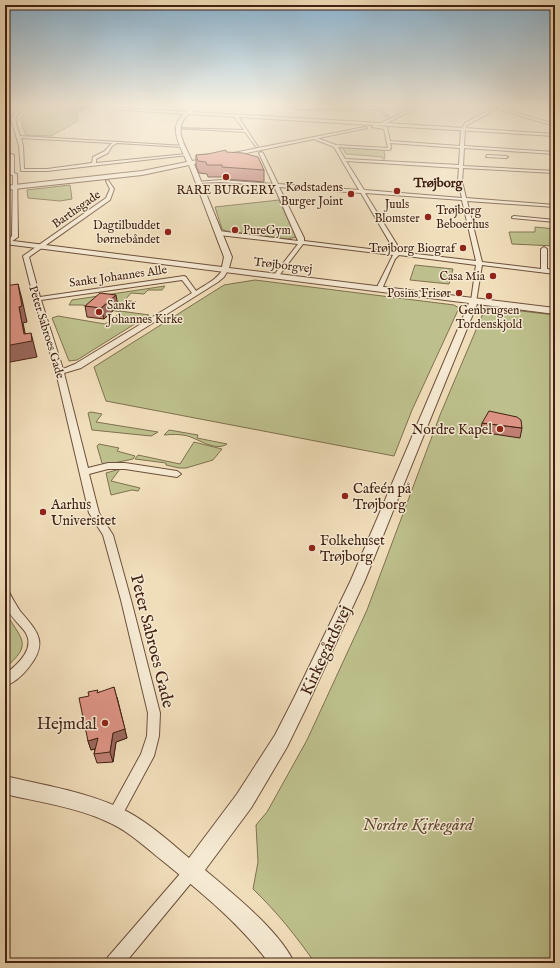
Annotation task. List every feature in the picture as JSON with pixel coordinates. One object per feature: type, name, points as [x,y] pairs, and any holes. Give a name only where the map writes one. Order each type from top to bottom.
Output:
[{"type":"street","points":[[22,149],[22,170],[31,171],[186,154]]},
{"type":"street","points":[[94,164],[94,158],[107,152],[109,149]]},
{"type":"street","points":[[60,372],[78,366],[195,294],[219,278],[225,270],[228,257],[184,149]]},
{"type":"street","points":[[5,188],[119,177],[261,149]]},
{"type":"street","points":[[337,149],[396,248],[397,254]]},
{"type":"street","points":[[389,149],[391,162]]},
{"type":"street","points":[[462,149],[460,181],[479,263],[474,301]]},
{"type":"street","points":[[487,156],[498,149]]},
{"type":"street","points":[[498,149],[506,157]]},
{"type":"street","points":[[500,149],[555,153]]},
{"type":"street","points":[[5,153],[12,155],[12,173],[15,174],[15,187]]},
{"type":"street","points":[[261,153],[282,201],[301,238],[301,243],[276,276]]},
{"type":"street","points":[[343,160],[555,172]]},
{"type":"street","points":[[5,173],[12,173]]},
{"type":"street","name":"Barthsgade","points":[[39,246],[108,199],[112,189],[108,181]]},
{"type":"street","points":[[198,182],[221,181],[555,206]]},
{"type":"street","name":"Trøjborgvej","points":[[7,242],[15,237],[15,187]]},
{"type":"street","points":[[514,217],[555,221]]},
{"type":"street","points":[[219,233],[555,272]]},
{"type":"street","name":"Trøjborgvej","points":[[7,242],[555,311]]},
{"type":"street","name":"Peter Sabroes Gade","points":[[39,246],[26,256],[37,300],[60,372],[94,513],[108,535],[154,713],[153,736],[147,756],[114,816]]},
{"type":"street","points":[[544,249],[544,271]]},
{"type":"street","points":[[379,289],[393,258],[397,254]]},
{"type":"street","name":"Sankt Johannes Alle","points":[[37,300],[184,278],[195,294]]},
{"type":"street","name":"Kirkegårdsvej","points":[[114,963],[191,872],[244,801],[281,742],[358,580],[474,301]]},
{"type":"street","points":[[84,472],[108,466],[125,466],[177,474]]},
{"type":"street","points":[[5,595],[13,609],[31,632],[33,649],[28,660],[18,672],[5,681]]},
{"type":"street","points":[[5,785],[72,802],[114,816],[158,846],[228,902],[274,952],[282,963]]},
{"type":"green space","points":[[343,149],[384,150],[385,159],[382,157],[346,154]]},
{"type":"green space","points":[[70,185],[72,199],[60,201],[28,198],[27,190]]},
{"type":"green space","points":[[279,200],[296,237],[288,239],[226,231],[222,229],[215,207]]},
{"type":"green space","points":[[535,227],[555,229],[555,246],[512,244],[509,232],[535,232]]},
{"type":"green space","points":[[415,265],[453,269],[449,284],[410,280]]},
{"type":"green space","points":[[255,280],[454,305],[459,308],[412,410],[394,456],[106,401],[94,367],[224,285]]},
{"type":"green space","points":[[165,286],[162,290],[148,290],[144,294],[131,293],[125,300],[136,302],[127,303],[120,311],[149,315],[77,360],[69,361],[52,318],[58,316],[105,324],[121,312],[82,305],[69,305],[72,300]]},
{"type":"green space","name":"Nordre Kirkegård","points":[[487,307],[555,315],[555,963],[315,963],[286,924],[253,889],[258,862],[256,825],[267,812],[307,740],[367,610],[440,415]]},
{"type":"green space","points":[[91,412],[102,414],[96,422],[158,432],[151,436],[92,430],[88,413]]},
{"type":"green space","points":[[169,430],[198,435],[197,438],[227,444],[219,447],[206,444],[186,436],[175,434],[164,435]]},
{"type":"green space","points":[[194,442],[222,449],[213,460],[186,468],[166,465],[166,463],[135,459],[138,455],[180,464]]},
{"type":"green space","points":[[99,444],[119,448],[117,451],[135,456],[133,459],[104,465],[97,446]]},
{"type":"green space","points":[[120,469],[111,481],[140,488],[138,491],[132,490],[111,495],[106,473]]},
{"type":"green space","points":[[5,614],[21,637],[22,648],[19,654],[5,668]]},
{"type":"building","points":[[226,150],[226,152],[243,153],[258,157],[264,170],[222,167],[222,165],[207,165],[206,162],[198,161],[196,155]]},
{"type":"building","points":[[18,284],[22,306],[19,307],[24,334],[31,333],[32,341],[5,346],[5,337],[7,337],[5,324],[5,286]]},
{"type":"building","points":[[100,293],[116,295],[101,308],[85,306]]},
{"type":"building","points":[[489,411],[517,417],[521,420],[522,428],[482,423]]},
{"type":"building","name":"Hejmdal","points":[[114,687],[125,729],[113,733],[110,752],[94,754],[98,738],[88,741],[79,698],[89,696],[88,692],[98,690],[97,693]]},
{"type":"place","name":"RARE BURGERY","points":[[226,177]]},
{"type":"place","name":"Juuls Blomster","points":[[397,191]]},
{"type":"place","name":"Kødstadens Burger Joint","points":[[351,194]]},
{"type":"place","name":"Trøjborg Beboerhus","points":[[428,217]]},
{"type":"place","name":"PureGym","points":[[235,230]]},
{"type":"place","name":"Dagtilbuddet børnebåndet","points":[[168,232]]},
{"type":"place","name":"Trøjborg Biograf","points":[[463,248]]},
{"type":"place","name":"Casa Mia","points":[[493,276]]},
{"type":"place","name":"Posins Frisør","points":[[459,293]]},
{"type":"place","name":"Genbrugsen Tordenskjold","points":[[489,296]]},
{"type":"place","name":"Sankt Johannes Kirke","points":[[99,312]]},
{"type":"place","name":"Nordre Kapel","points":[[500,429]]},
{"type":"place","name":"Cafeén på Trøjborg","points":[[345,496]]},
{"type":"place","name":"Aarhus Universitet","points":[[43,512]]},
{"type":"place","name":"Folkehuset Trøjborg","points":[[312,548]]},
{"type":"place","name":"Hejmdal","points":[[105,723]]},
{"type":"district","name":"Trøjborg","points":[[438,182]]}]
